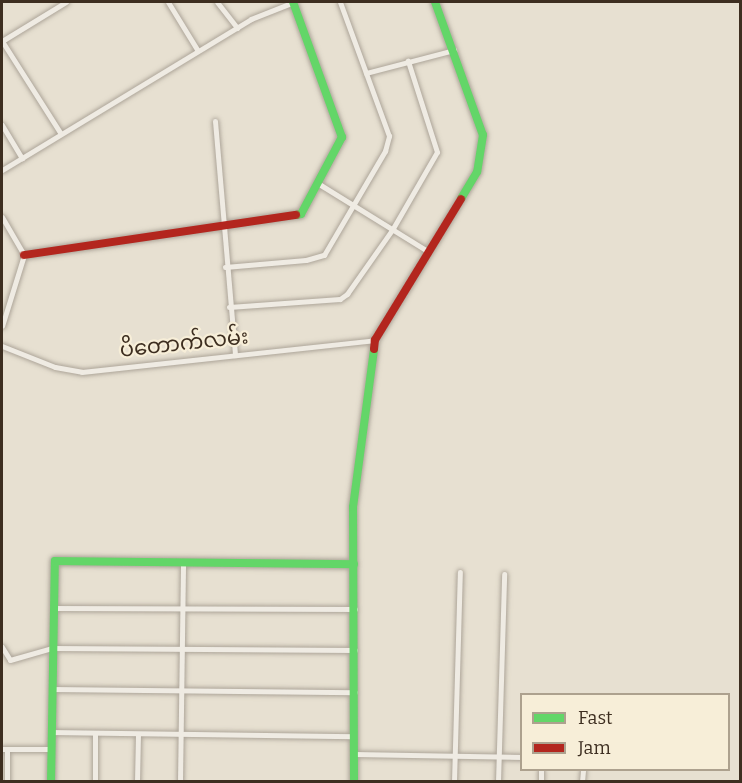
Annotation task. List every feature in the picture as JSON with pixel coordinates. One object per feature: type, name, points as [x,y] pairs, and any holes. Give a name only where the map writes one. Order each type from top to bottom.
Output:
[{"type":"street","points":[[61,134],[2,41],[66,2]]},
{"type":"street","points":[[168,2],[198,51]]},
{"type":"street","points":[[217,2],[237,28]]},
{"type":"street","points":[[2,170],[237,28],[294,2],[342,136],[319,184],[301,214],[221,224],[24,255]]},
{"type":"street","points":[[225,267],[306,260],[324,255],[385,151],[389,136],[340,2]]},
{"type":"street","points":[[354,782],[353,507],[360,435],[371,392],[375,340],[477,172],[483,152],[483,135],[435,2]]},
{"type":"street","points":[[366,73],[454,50]]},
{"type":"street","points":[[229,307],[340,298],[347,294],[392,230],[437,152],[408,61]]},
{"type":"street","points":[[214,121],[221,224],[235,355]]},
{"type":"street","points":[[2,125],[22,158]]},
{"type":"street","points":[[319,184],[352,207],[429,252]]},
{"type":"street","points":[[2,218],[24,255],[2,326]]},
{"type":"street","name":"ပိတောက်လမ်း","points":[[2,346],[71,372],[375,340]]},
{"type":"street","points":[[51,782],[50,732],[55,561],[354,564]]},
{"type":"street","points":[[180,782],[183,563]]},
{"type":"street","points":[[454,782],[460,572]]},
{"type":"street","points":[[498,782],[504,574]]},
{"type":"street","points":[[53,608],[355,609]]},
{"type":"street","points":[[2,647],[10,660],[52,648],[355,650]]},
{"type":"street","points":[[51,689],[355,692]]},
{"type":"street","points":[[50,732],[354,736]]},
{"type":"street","points":[[95,782],[96,733]]},
{"type":"street","points":[[136,782],[138,734]]},
{"type":"street","points":[[7,782],[4,749],[50,749]]},
{"type":"street","points":[[354,754],[520,757]]},
{"type":"traffic: fast","points":[[293,2],[342,137],[301,214],[296,215]]},
{"type":"traffic: fast","points":[[435,2],[483,135],[477,172],[461,199]]},
{"type":"traffic: fast","points":[[354,782],[353,507],[374,349]]},
{"type":"traffic: fast","points":[[51,782],[55,561],[354,564]]},
{"type":"traffic: jam","points":[[374,349],[375,340],[461,199]]},
{"type":"traffic: jam","points":[[24,255],[296,215]]}]
